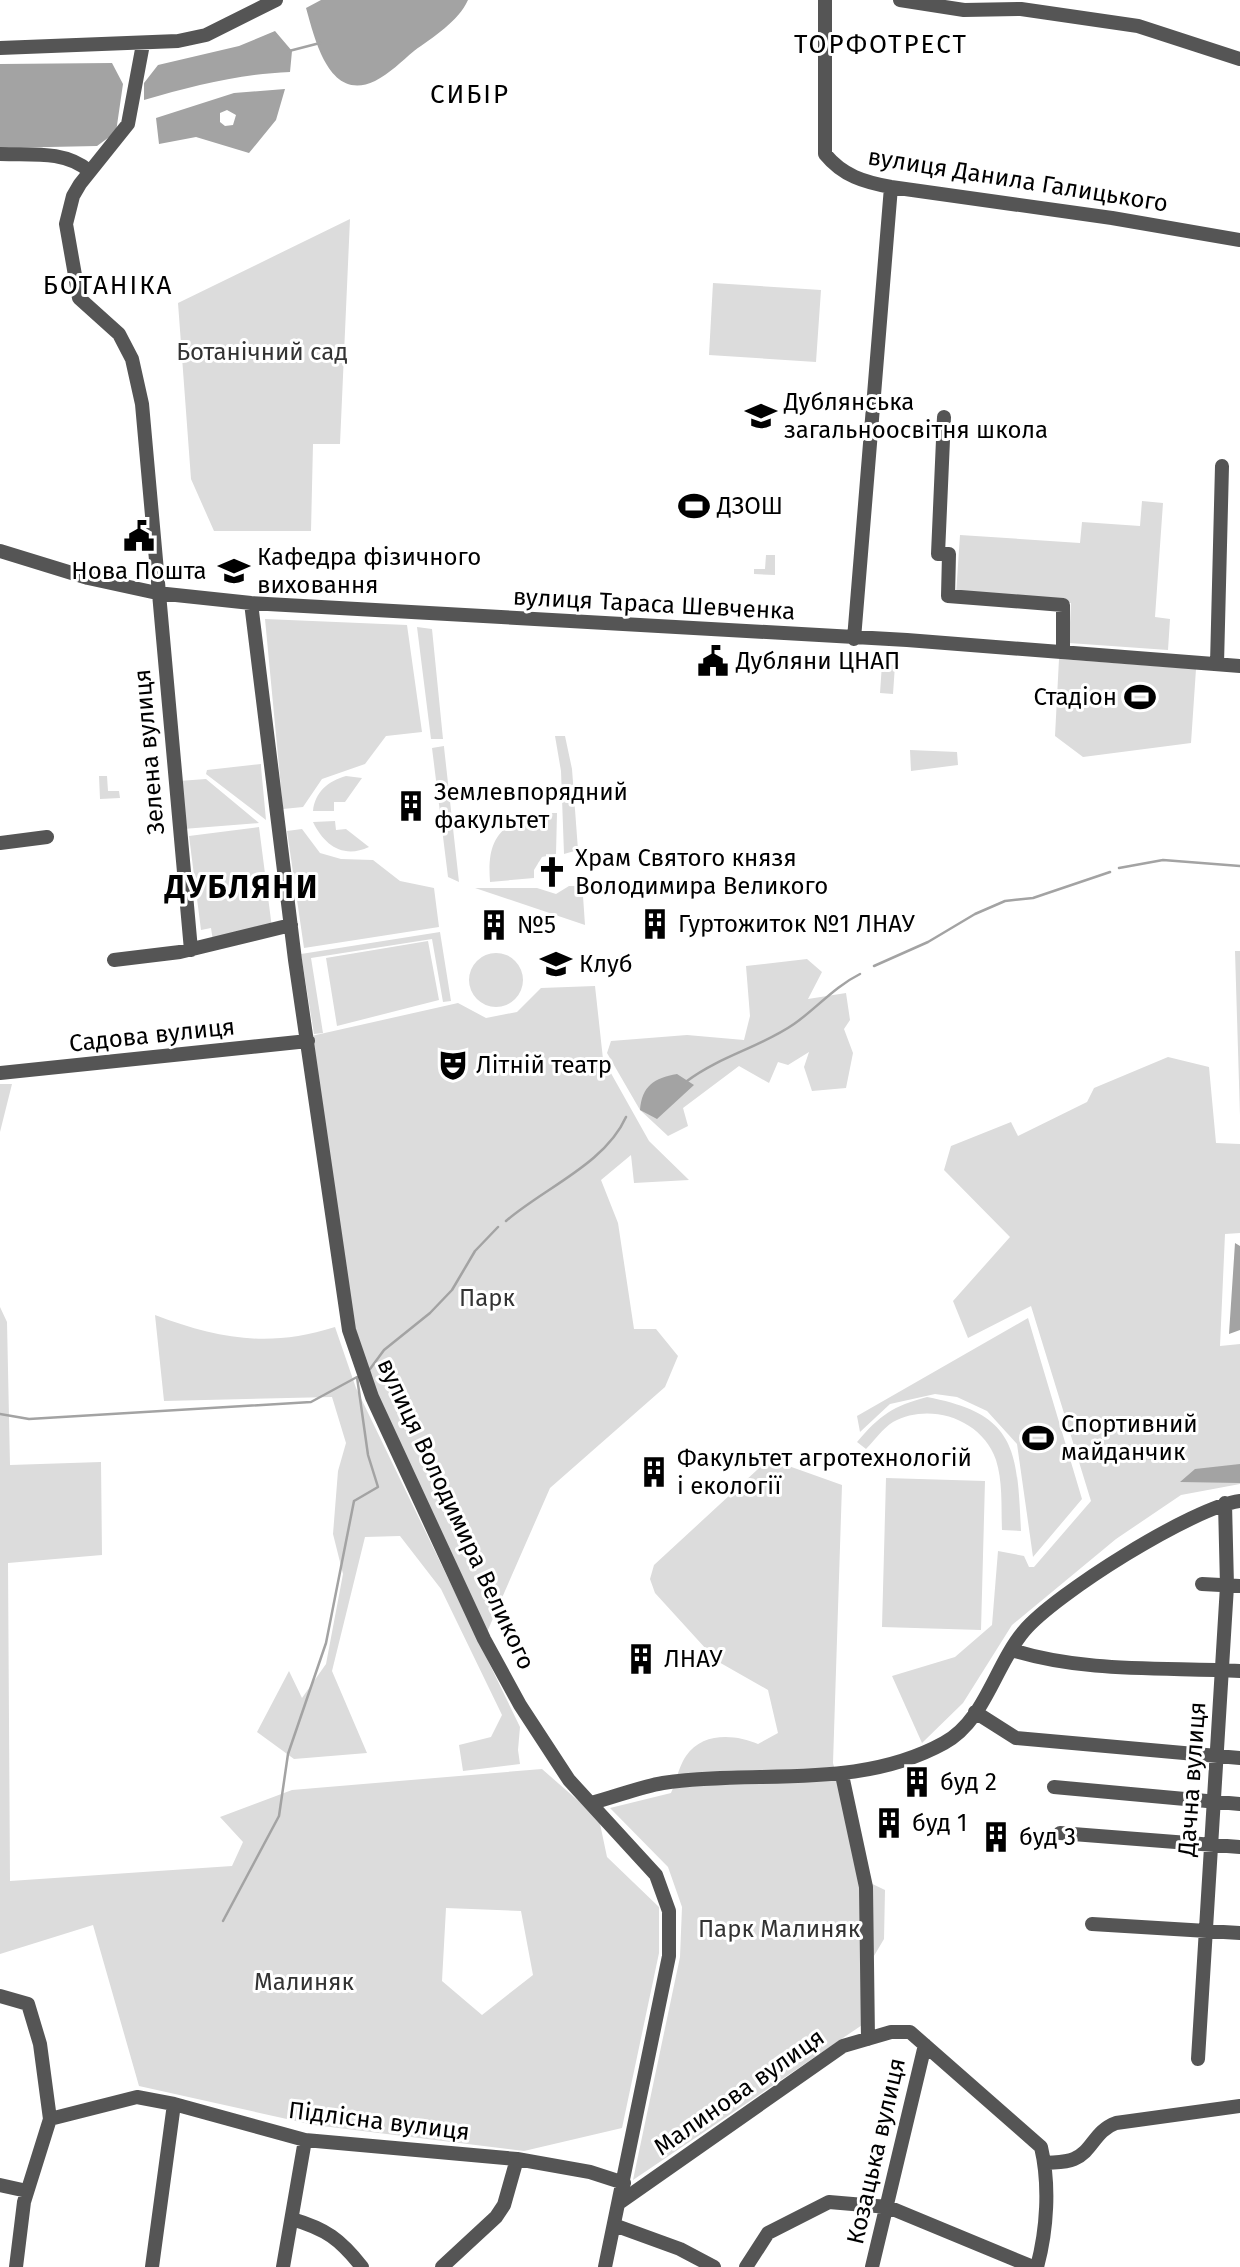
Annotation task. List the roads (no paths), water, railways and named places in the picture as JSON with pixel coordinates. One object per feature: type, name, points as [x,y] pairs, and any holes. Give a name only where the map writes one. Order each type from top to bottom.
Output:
[{"type":"street","points":[[0,48],[143,44],[206,35],[276,0]]},
{"type":"street","name":"вулиця Данила Галицького","points":[[825,0],[825,154],[838,169],[864,182],[891,187],[1112,218],[1240,240]]},
{"type":"street","points":[[901,0],[964,10],[1021,9],[1138,26],[1240,59]]},
{"type":"street","name":"Зелена вулиця","points":[[143,44],[128,124],[116,142],[89,171],[69,210],[66,224],[79,298],[119,334],[132,359],[142,404],[191,950]]},
{"type":"street","points":[[0,154],[64,157],[75,160],[89,171]]},
{"type":"street","points":[[855,639],[891,187]]},
{"type":"street","points":[[944,417],[938,554],[949,554],[948,596],[1063,605],[1063,652]]},
{"type":"street","points":[[1217,664],[1222,466]]},
{"type":"street","name":"вулиця Тараса Шевченка","points":[[0,551],[88,578],[157,593],[251,603],[1063,652],[1240,666]]},
{"type":"street","name":"вулиця Володимира Великого","points":[[251,603],[291,925],[349,1330],[372,1397],[484,1639],[544,1745],[591,1803],[656,1875],[669,1911],[669,1956],[605,2267]]},
{"type":"street","points":[[0,843],[47,836]]},
{"type":"street","points":[[114,960],[191,950],[291,925]]},
{"type":"street","name":"Садова вулиця","points":[[0,1073],[308,1041]]},
{"type":"street","name":"Дачна вулиця","points":[[591,1803],[662,1783],[842,1775],[877,1768],[943,1744],[975,1712],[1024,1631],[1057,1602],[1133,1551],[1189,1519],[1233,1502],[1233,1586],[1222,1670],[1212,1802],[1198,2059]]},
{"type":"street","points":[[1202,1584],[1233,1586]]},
{"type":"street","points":[[1012,1650],[1038,1658],[1085,1665],[1240,1671]]},
{"type":"street","points":[[975,1712],[1016,1738],[1240,1758]]},
{"type":"street","points":[[842,1775],[866,1887],[867,2039]]},
{"type":"street","points":[[1054,1787],[1240,1804]]},
{"type":"street","points":[[1060,1833],[1240,1847]]},
{"type":"street","points":[[1092,1924],[1240,1933]]},
{"type":"street","points":[[0,1996],[28,2004],[40,2044],[50,2119],[27,2191],[16,2267]]},
{"type":"street","name":"Малинова вулиця","points":[[619,2203],[843,2046],[891,2032],[910,2032],[1041,2147],[1045,2163]]},
{"type":"street","name":"Козацька вулиця","points":[[872,2267],[925,2045]]},
{"type":"street","name":"Підлісна вулиця","points":[[50,2119],[137,2097],[174,2104],[304,2140],[517,2159],[590,2172],[624,2183]]},
{"type":"street","points":[[152,2267],[174,2104]]},
{"type":"street","points":[[746,2267],[768,2233],[829,2202],[888,2207],[1035,2267],[1044,2238],[1045,2163],[1071,2161],[1080,2156],[1102,2129],[1116,2123],[1240,2106]]},
{"type":"street","points":[[283,2267],[304,2140]]},
{"type":"street","points":[[442,2267],[496,2217],[504,2205],[517,2159]]},
{"type":"street","points":[[0,2185],[27,2191]]},
{"type":"street","points":[[292,2219],[322,2228],[346,2246],[362,2267]]},
{"type":"street","points":[[614,2225],[680,2249],[714,2267]]},
{"type":"waterway","points":[[289,51],[320,43]]},
{"type":"waterway","points":[[1119,868],[1163,860],[1240,866]]},
{"type":"waterway","points":[[874,966],[928,942],[975,914],[1005,901],[1033,898],[1110,872]]},
{"type":"waterway","points":[[687,1081],[713,1065],[781,1032],[860,974]]},
{"type":"waterway","points":[[506,1221],[589,1162],[616,1134],[626,1117]]},
{"type":"waterway","points":[[370,1369],[384,1350],[430,1313],[452,1290],[475,1251],[498,1227]]},
{"type":"waterway","points":[[0,1414],[29,1419],[311,1402],[357,1377],[368,1455],[378,1487],[354,1501],[326,1643],[288,1754],[279,1816],[223,1921]]},
{"type":"place","name":"Дублянська загальноосвітня школа","points":[[761,416]]},
{"type":"place","name":"ДЗОШ","points":[[694,506]]},
{"type":"place","name":"Нова Пошта","points":[[139,536]]},
{"type":"place","name":"Кафедра фізичного виховання","points":[[234,571]]},
{"type":"place","name":"Дубляни ЦНАП","points":[[713,661]]},
{"type":"place","name":"Стадіон","points":[[1140,697]]},
{"type":"place","name":"Землевпорядний факультет","points":[[411,806]]},
{"type":"place","name":"Храм Святого князя Володимира Великого","points":[[552,872]]},
{"type":"place","name":"Гуртожиток №1 ЛНАУ","points":[[655,924]]},
{"type":"place","name":"№5","points":[[494,925]]},
{"type":"place","name":"Клуб","points":[[556,964]]},
{"type":"place","name":"Літній театр","points":[[453,1065]]},
{"type":"place","name":"Спортивний майданчик","points":[[1038,1438]]},
{"type":"place","name":"Факультет агротехнологій і екології","points":[[654,1472]]},
{"type":"place","name":"ЛНАУ","points":[[641,1659]]},
{"type":"place","name":"буд 2","points":[[917,1782]]},
{"type":"place","name":"буд 1","points":[[889,1823]]},
{"type":"place","name":"буд 3","points":[[996,1837]]},
{"type":"district","name":"ТОРФОТРЕСТ","points":[[881,44]]},
{"type":"district","name":"СИБІР","points":[[470,94]]},
{"type":"district","name":"БОТАНІКА","points":[[108,285]]},
{"type":"district","name":"ДУБЛЯНИ","points":[[242,887]]},
{"type":"park label","name":"Ботанічний сад","points":[[262,352]]},
{"type":"park label","name":"Парк","points":[[487,1298]]},
{"type":"park label","name":"Парк Малиняк","points":[[779,1929]]},
{"type":"park label","name":"Малиняк","points":[[304,1982]]}]
